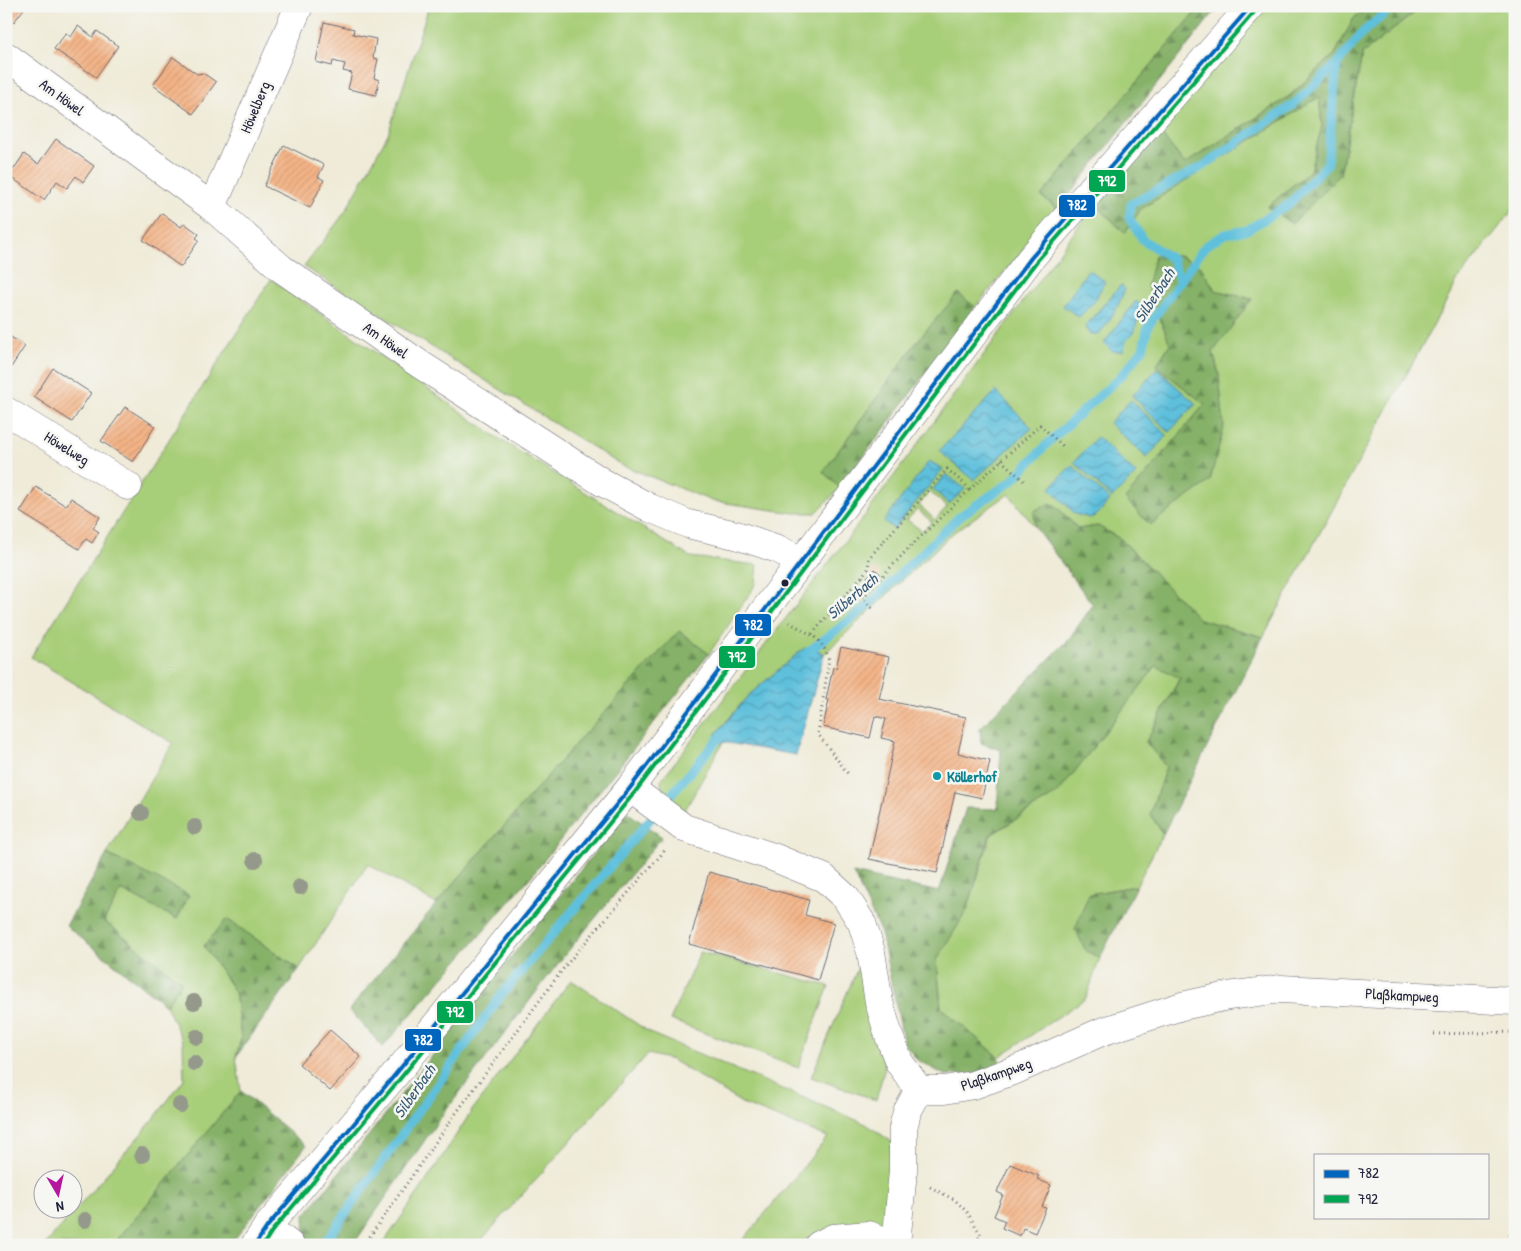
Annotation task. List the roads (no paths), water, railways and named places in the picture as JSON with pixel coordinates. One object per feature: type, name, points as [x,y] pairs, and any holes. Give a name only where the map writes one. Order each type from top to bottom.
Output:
[{"type":"street","name":"Höwelberg","points":[[212,207],[299,6]]},
{"type":"street","points":[[290,1245],[261,1236],[445,1015],[638,794],[801,561],[1031,258],[1250,6]]},
{"type":"street","name":"Am Höwel","points":[[6,56],[212,207],[282,269],[421,365],[602,482],[650,508],[688,524],[736,535],[778,549],[801,561]]},
{"type":"street","name":"Höwelweg","points":[[6,410],[128,486]]},
{"type":"street","points":[[638,794],[677,823],[773,857],[824,878],[846,898],[862,923],[871,952],[879,1002],[889,1036],[899,1062],[919,1090],[907,1112],[903,1128],[903,1171],[896,1245]]},
{"type":"street","name":"Plaßkampweg","points":[[919,1090],[944,1090],[973,1085],[1018,1069],[1101,1032],[1182,1006],[1228,996],[1280,989],[1515,1001]]},
{"type":"street","points":[[819,1245],[833,1238],[869,1235],[888,1245]]},
{"type":"water","points":[[1088,270],[1105,281],[1094,302],[1079,317],[1063,306]]},
{"type":"water","points":[[1121,285],[1125,289],[1110,319],[1098,335],[1089,333],[1085,327]]},
{"type":"water","points":[[1136,301],[1143,307],[1133,333],[1126,341],[1123,351],[1112,351],[1104,343]]},
{"type":"water","points":[[1157,369],[1196,404],[1169,432],[1132,396]]},
{"type":"water","points":[[996,391],[1032,428],[974,480],[939,451]]},
{"type":"water","points":[[1131,400],[1167,435],[1147,458],[1109,423]]},
{"type":"water","points":[[1097,437],[1136,474],[1112,498],[1074,462]]},
{"type":"water","points":[[929,461],[943,469],[894,529],[884,521]]},
{"type":"water","points":[[1072,465],[1110,500],[1097,515],[1090,518],[1075,514],[1050,488]]},
{"type":"water","points":[[946,474],[965,489],[949,504],[933,489]]},
{"type":"water","points":[[812,647],[824,654],[796,755],[723,742],[715,735],[748,696],[803,649]]},
{"type":"waterway","name":"Silberbach","points":[[805,654],[864,609],[960,516],[1012,481],[1049,442],[1121,376],[1143,349],[1148,326],[1205,246],[1225,234],[1247,230],[1289,204],[1327,164],[1337,64],[1364,31],[1394,6]]},
{"type":"waterway","points":[[1180,282],[1172,259],[1143,240],[1129,218],[1131,204],[1203,166],[1294,104],[1337,64]]},
{"type":"waterway","name":"Silberbach","points":[[323,1245],[502,994],[725,731]]},
{"type":"place","name":"Köllerhof","points":[[937,776]]}]
